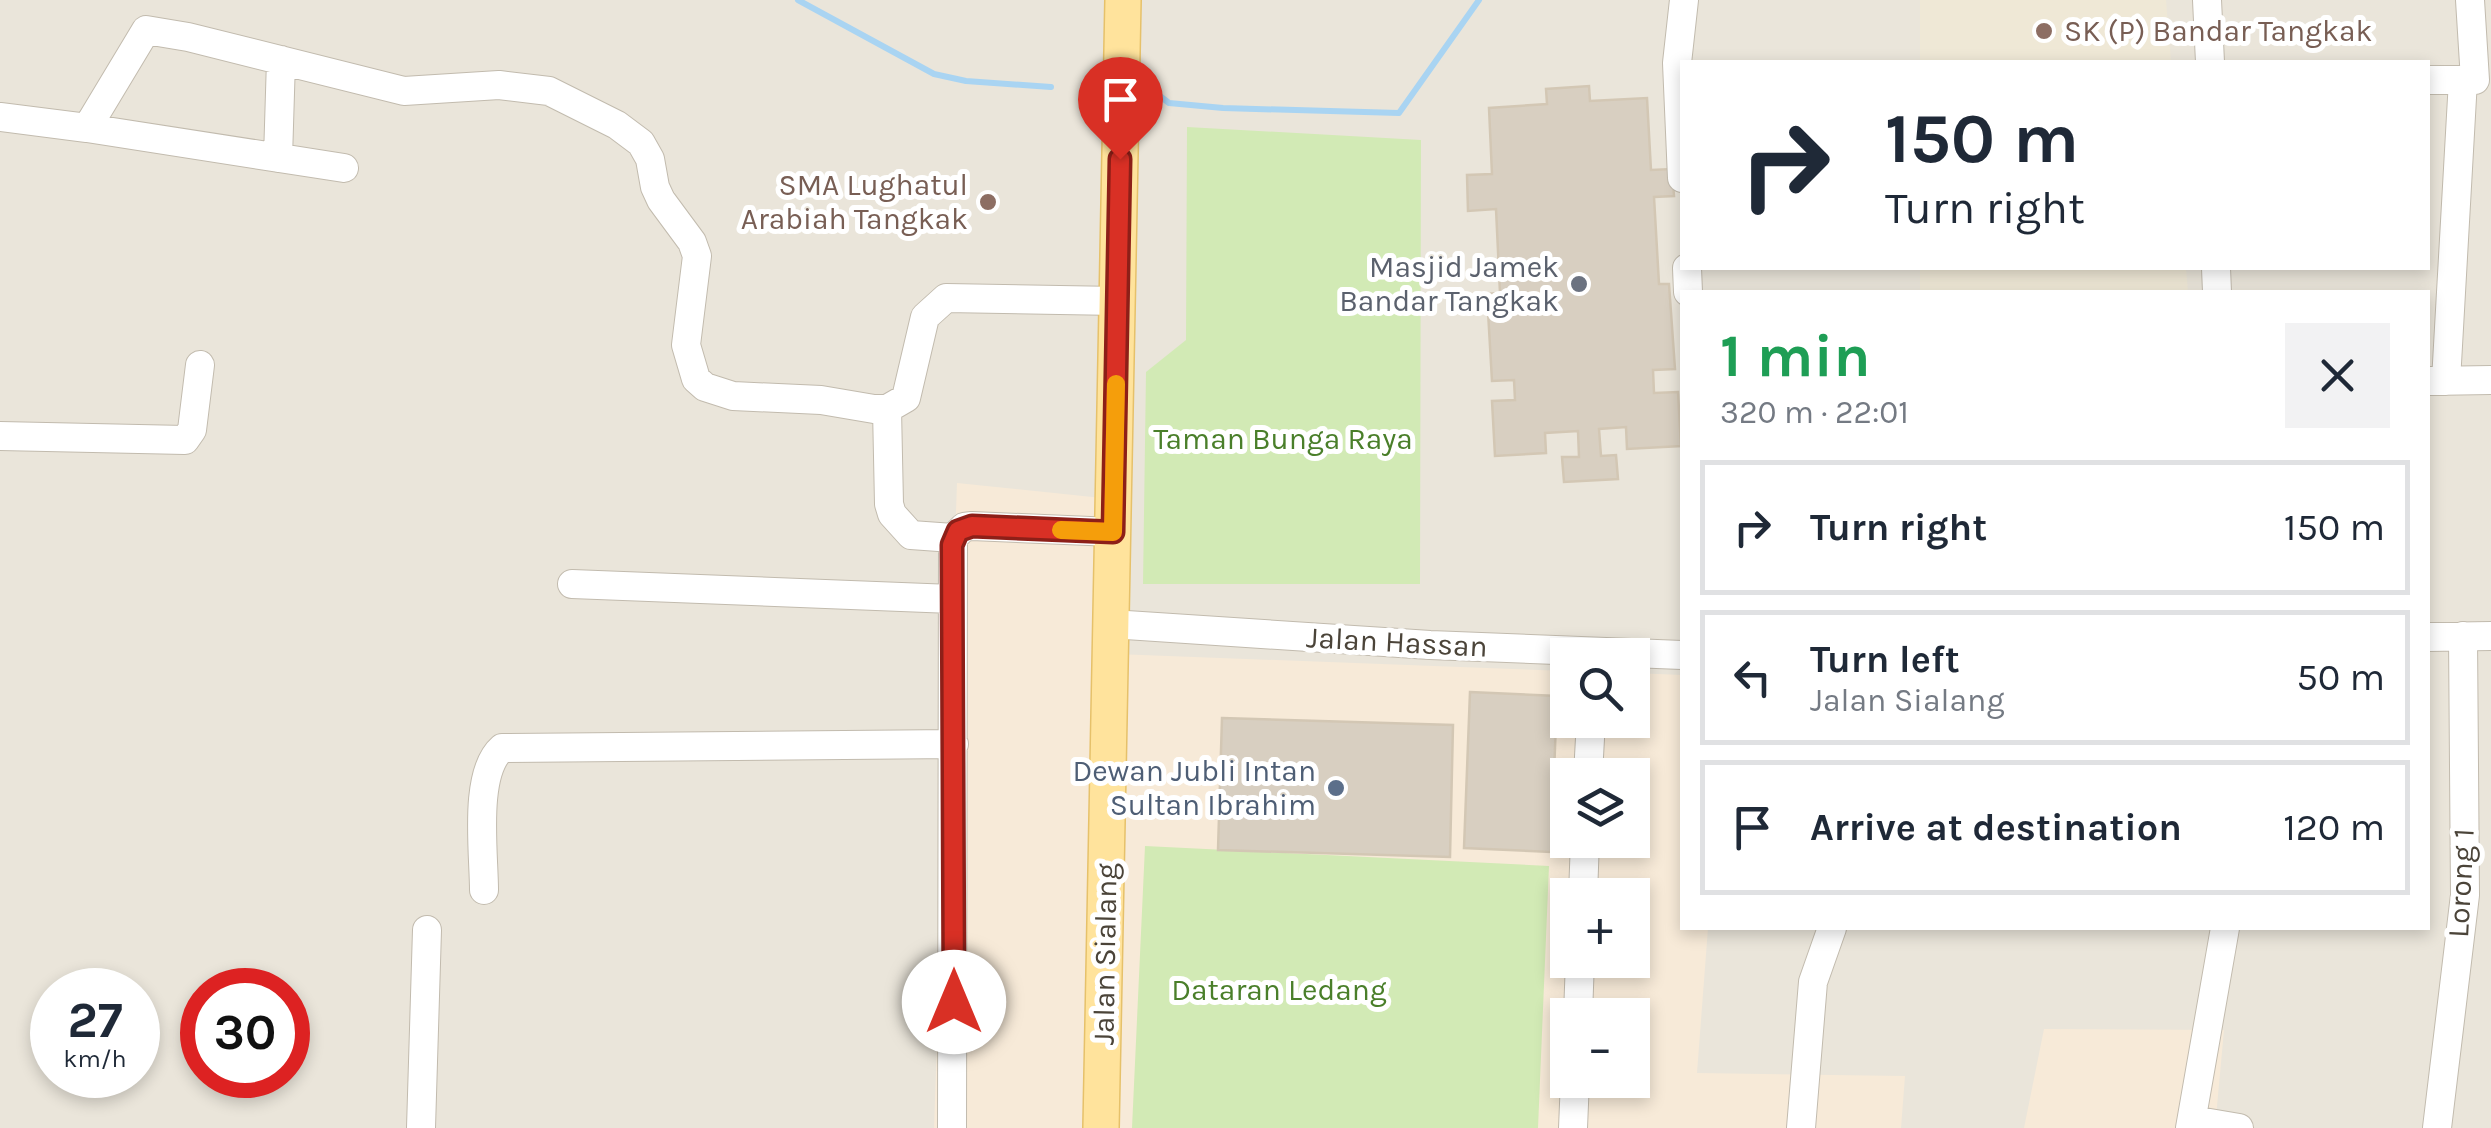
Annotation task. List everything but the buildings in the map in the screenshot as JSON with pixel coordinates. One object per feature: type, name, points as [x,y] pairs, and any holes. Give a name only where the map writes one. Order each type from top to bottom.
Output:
[{"type":"main road","name":"Jalan Sialang","points":[[1101,1128],[1124,0]]},
{"type":"street","points":[[1680,132],[1677,63],[1684,0]]},
{"type":"street","points":[[2207,0],[2210,60]]},
{"type":"street","points":[[2470,0],[2476,79],[2437,381],[2491,380]]},
{"type":"street","points":[[87,128],[146,30],[188,37],[404,92],[499,84],[549,91],[617,125],[647,151],[654,187],[692,242],[696,256],[686,344],[696,378],[705,388],[732,396],[821,400],[887,409],[906,398],[925,317],[946,298],[1118,301]]},
{"type":"street","points":[[278,158],[280,60]]},
{"type":"street","points":[[2430,80],[2476,79]]},
{"type":"street","points":[[0,116],[344,168]]},
{"type":"street","points":[[0,436],[185,440],[192,430],[200,365]]},
{"type":"street","points":[[887,409],[892,514],[910,535],[953,538]]},
{"type":"street","points":[[952,1128],[953,538],[964,527],[972,526],[1113,532]]},
{"type":"street","points":[[572,584],[952,587]]},
{"type":"street","name":"Jalan Hassan","points":[[1112,624],[1550,651]]},
{"type":"street","points":[[2430,637],[2477,636]]},
{"type":"street","name":"Lorong 1","points":[[2437,1128],[2478,896],[2477,636]]},
{"type":"street","name":"Jalan Hassan","points":[[1650,654],[1680,655]]},
{"type":"street","points":[[484,890],[483,809],[487,770],[502,748],[954,744]]},
{"type":"street","points":[[421,1128],[427,930]]},
{"type":"street","points":[[1800,1128],[1813,982],[1831,930]]},
{"type":"street","points":[[2225,930],[2191,1124],[2239,1128]]},
{"type":"street","points":[[1572,1128],[1574,1098]]},
{"type":"shaded area","points":[[0,0],[2491,0],[2491,1128],[0,1128]]},
{"type":"shaded area","name":"SK (P) Bandar Tangkak","points":[[1920,0],[2166,0],[2171,60],[1920,60]]},
{"type":"shaded area","points":[[1920,270],[2186,270],[2188,290],[1920,290]]},
{"type":"shaded area","points":[[957,483],[1121,500],[1116,654],[1550,670],[1550,738],[1650,738],[1650,674],[1680,675],[1680,930],[1708,930],[1697,1073],[1905,1076],[1901,1128],[934,1128]]},
{"type":"shaded area","points":[[2044,1029],[2224,1030],[2215,1128],[2024,1128]]},
{"type":"green space","name":"Taman Bunga Raya","points":[[1187,127],[1421,140],[1420,584],[1143,584],[1146,372],[1186,340]]},
{"type":"green space","name":"Dataran Ledang","points":[[1145,846],[1549,866],[1538,1128],[1132,1128]]},
{"type":"waterway","points":[[798,0],[934,74],[966,81],[1051,87]]},
{"type":"waterway","points":[[1156,93],[1169,103],[1223,108],[1399,113],[1479,0]]},
{"type":"slow traffic","points":[[1061,530],[1113,532],[1116,384]]},
{"type":"place","name":"SK (P) Bandar Tangkak","points":[[2044,31]]},
{"type":"place","name":"SMA Lughatul Arabiah Tangkak","points":[[988,202]]},
{"type":"place","name":"Masjid Jamek Bandar Tangkak","points":[[1579,284]]},
{"type":"place","name":"Dewan Jubli Intan Sultan Ibrahim","points":[[1336,788]]},
{"type":"route","points":[[954,1002],[953,538],[964,527],[972,526],[1113,532],[1120,159]]}]
